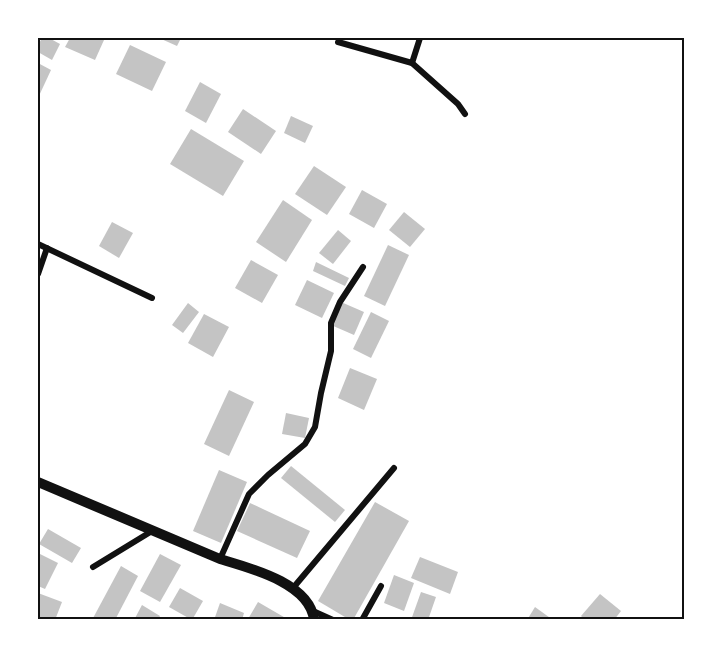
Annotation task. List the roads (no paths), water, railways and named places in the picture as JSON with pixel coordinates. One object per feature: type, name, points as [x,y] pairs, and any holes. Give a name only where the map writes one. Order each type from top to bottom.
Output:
[{"type":"street","points":[[412,63],[420,38]]},
{"type":"street","points":[[338,42],[412,63],[458,104],[465,114]]},
{"type":"street","points":[[38,244],[153,298]]},
{"type":"street","points":[[38,274],[47,248]]},
{"type":"street","points":[[220,559],[249,494],[305,444],[315,427],[331,351],[331,323],[340,302],[363,267]]},
{"type":"street","points":[[293,588],[394,468]]},
{"type":"street","points":[[38,482],[220,559],[251,568],[293,588],[314,615],[333,620]]},
{"type":"street","points":[[93,567],[152,531]]},
{"type":"street","points":[[362,620],[381,586]]}]
